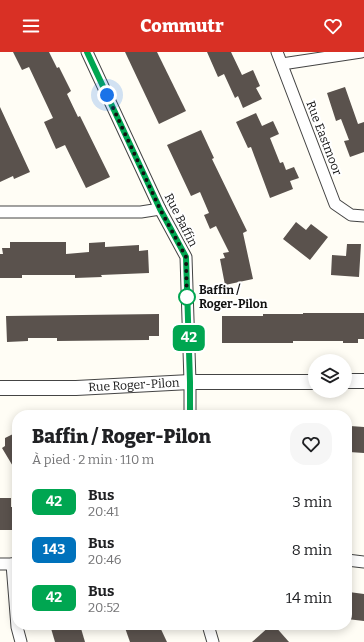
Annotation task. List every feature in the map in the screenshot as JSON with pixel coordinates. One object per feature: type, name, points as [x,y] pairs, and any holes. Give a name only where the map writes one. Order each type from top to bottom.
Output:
[{"type":"street","name":"Rue Baffin","points":[[87,52],[160,209],[186,257],[190,410]]},
{"type":"street","name":"Rue Eastmoor","points":[[277,52],[335,204],[351,215],[364,216]]},
{"type":"street","points":[[282,64],[361,52]]},
{"type":"street","points":[[0,212],[141,212],[160,209]]},
{"type":"street","points":[[352,381],[364,381]]},
{"type":"street","name":"Rue Roger-Pilon","points":[[0,388],[76,388],[190,382],[308,382]]},
{"type":"street","points":[[352,561],[364,562]]},
{"type":"street","points":[[0,564],[12,564]]},
{"type":"street","points":[[18,630],[21,642]]},
{"type":"street","points":[[209,630],[212,642]]},
{"type":"building","points":[[13,52],[49,52],[57,68],[59,67],[71,91],[67,94],[78,117],[80,116],[110,177],[86,188],[65,145],[56,149],[44,122],[53,118],[29,67],[22,70]]},
{"type":"building","points":[[125,52],[157,52],[186,111],[159,124]]},
{"type":"building","points":[[207,52],[231,52],[242,75],[253,70],[260,86],[256,88],[262,99],[243,108],[238,96],[235,98],[224,74],[218,77]]},
{"type":"building","points":[[345,87],[358,124],[364,122],[364,152],[350,157],[344,141],[349,140],[341,119],[336,121],[327,93]]},
{"type":"building","points":[[0,107],[30,172],[14,179],[13,176],[0,182]]},
{"type":"building","points":[[256,113],[262,126],[273,121],[279,134],[270,138],[280,163],[283,162],[286,170],[294,167],[299,178],[290,181],[293,189],[270,198],[251,147],[248,148],[236,122]]},
{"type":"building","points":[[201,130],[214,158],[212,159],[247,231],[243,233],[253,279],[225,285],[220,259],[225,258],[223,253],[229,252],[216,226],[210,229],[204,215],[209,213],[200,192],[191,196],[167,145]]},
{"type":"building","points":[[296,222],[306,230],[311,224],[328,237],[310,260],[283,239]]},
{"type":"building","points":[[10,242],[66,242],[66,254],[89,252],[89,243],[105,242],[105,247],[139,245],[139,251],[148,250],[149,273],[101,275],[102,277],[75,278],[75,275],[22,275],[22,278],[0,278],[0,254],[3,254],[2,248],[10,248]]},
{"type":"building","points":[[347,244],[361,244],[359,277],[331,275],[332,255],[346,256]]},
{"type":"building","points":[[364,313],[364,339],[358,339],[358,343],[343,343],[343,341],[293,341],[293,343],[222,343],[222,316],[263,316],[263,314]]},
{"type":"building","points":[[159,314],[159,336],[149,336],[149,340],[57,341],[57,338],[28,338],[28,341],[7,342],[6,316]]},
{"type":"building","points":[[352,426],[364,427],[364,453],[352,452]]},
{"type":"building","points":[[12,434],[12,465],[2,448],[5,446],[5,438]]},
{"type":"building","points":[[0,498],[11,498],[12,530],[0,530]]},
{"type":"building","points":[[352,592],[364,594],[364,621],[352,620]]},
{"type":"building","points":[[51,630],[81,630],[85,642],[55,642]]},
{"type":"building","points":[[126,630],[161,630],[167,642],[130,642]]},
{"type":"building","points":[[265,630],[278,630],[289,642],[252,642]]},
{"type":"bus line","name":"42","points":[[87,52],[160,209],[186,257],[190,410]]},
{"type":"place","name":"Baffin / Roger-Pilon","points":[[187,297]]},
{"type":"route","points":[[107,95],[160,209],[186,257],[187,304],[187,297]]}]
